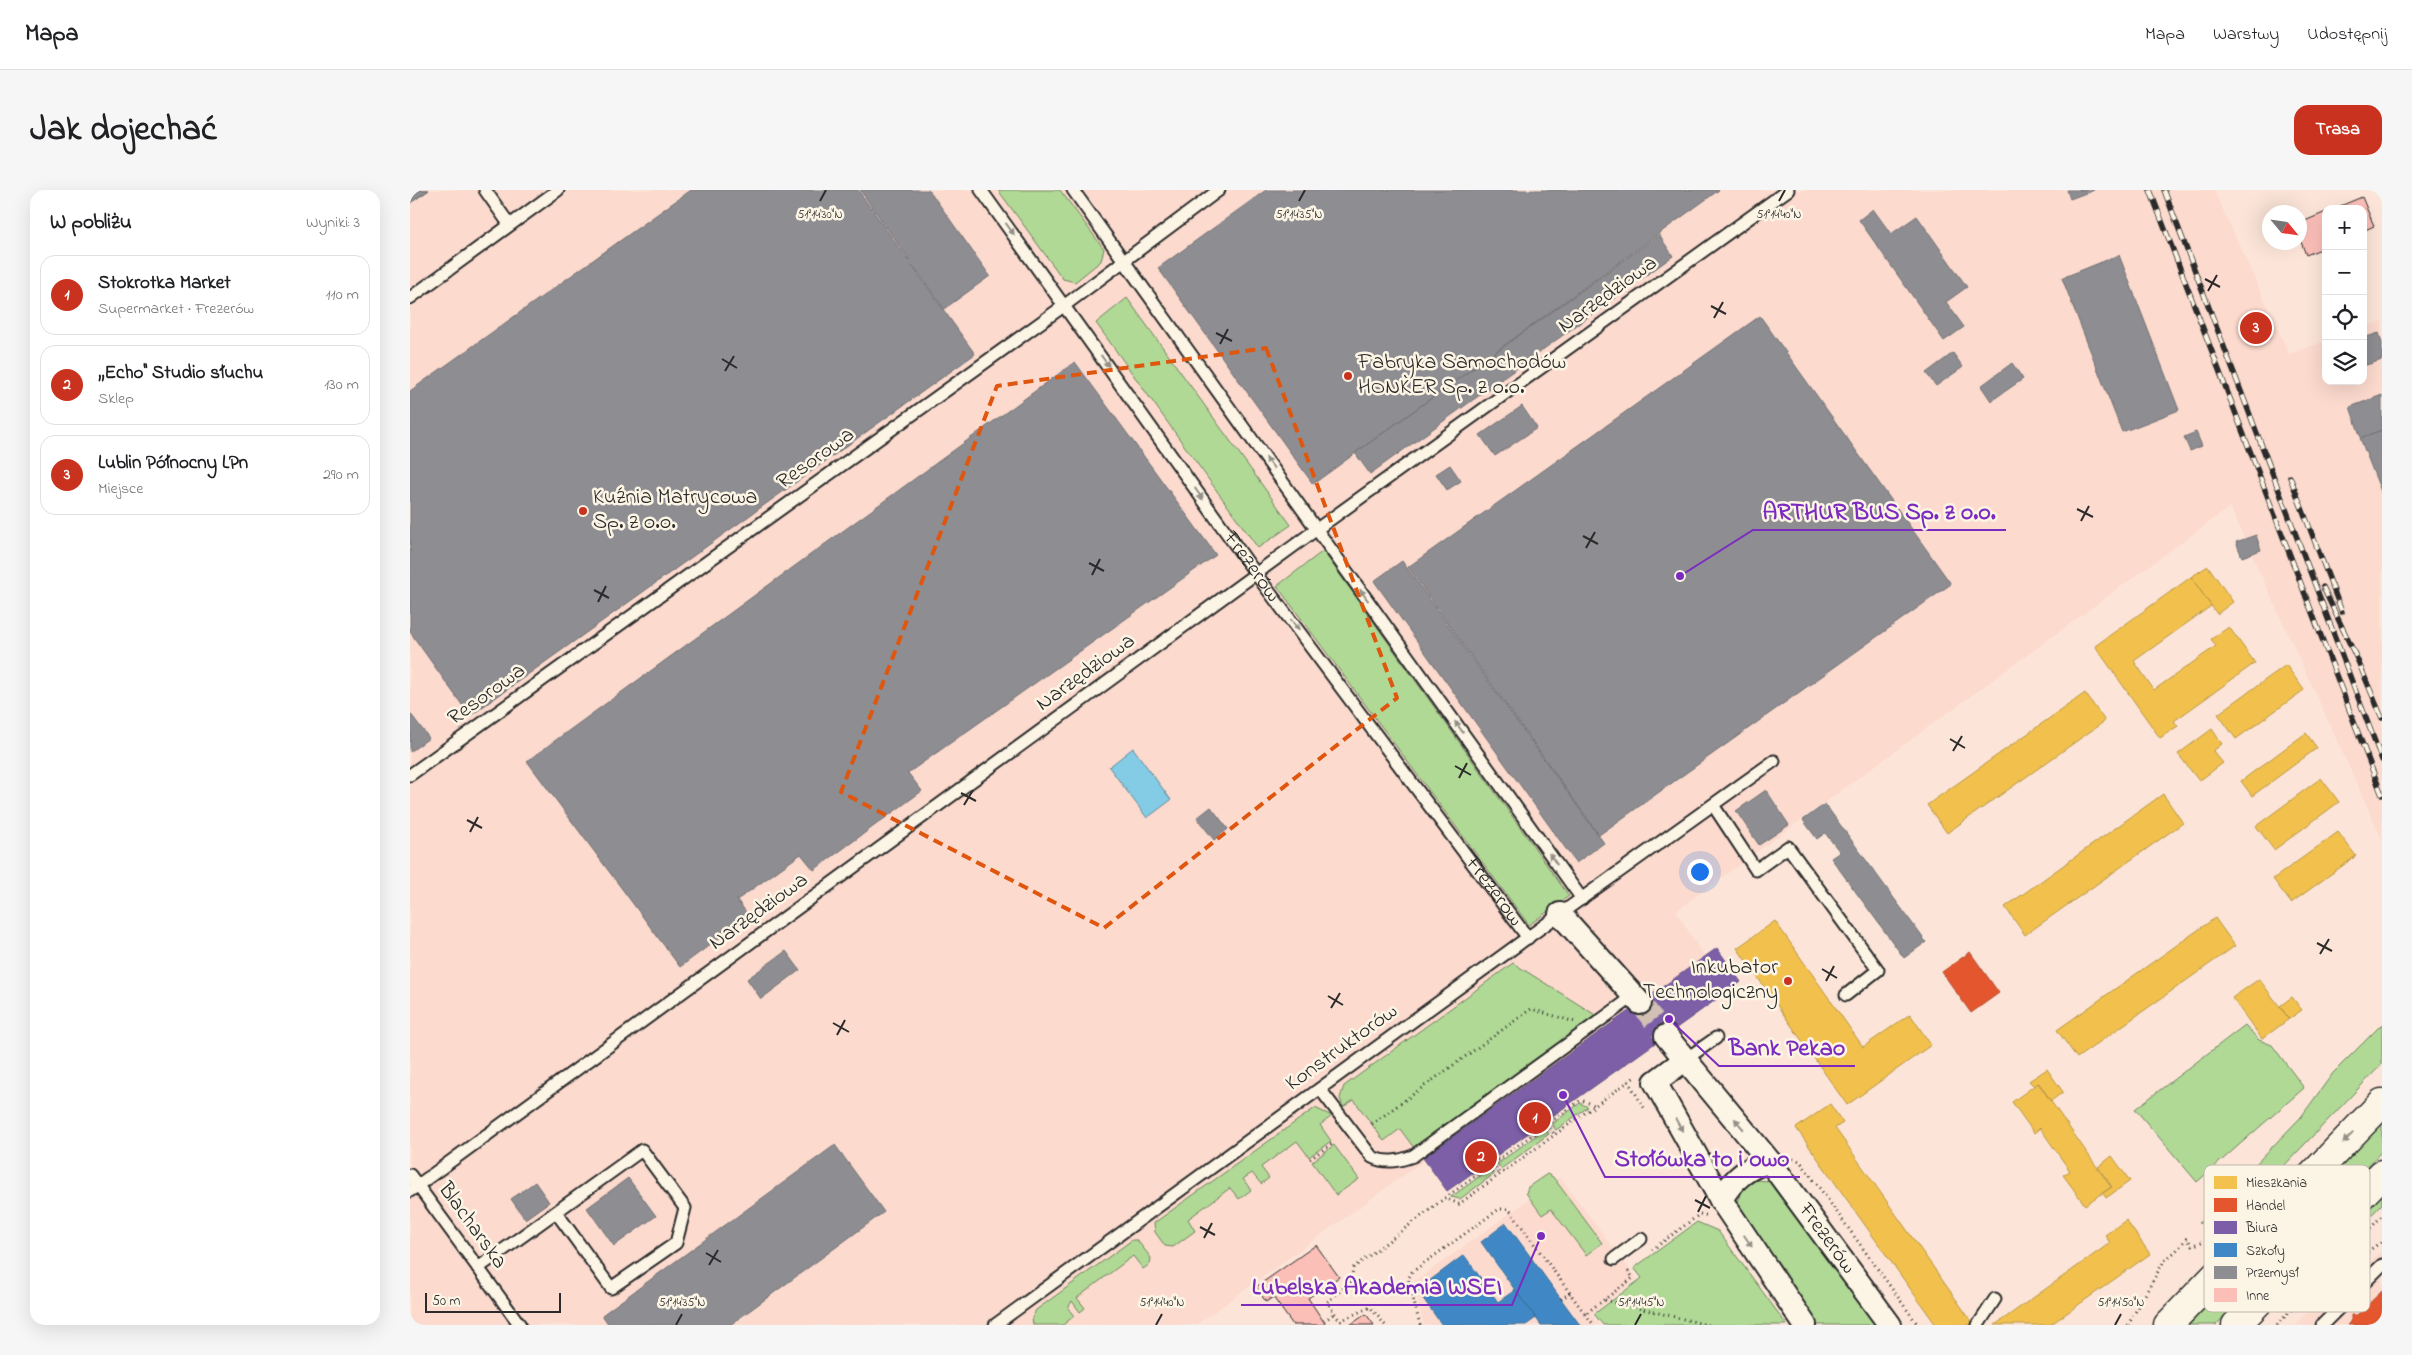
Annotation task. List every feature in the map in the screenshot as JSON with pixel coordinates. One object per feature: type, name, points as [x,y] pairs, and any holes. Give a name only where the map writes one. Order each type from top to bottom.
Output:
[{"type":"main road","points":[[2322,1165],[2382,1103]]},
{"type":"main road","points":[[2370,1186],[2382,1174]]},
{"type":"main road","points":[[2168,1325],[2204,1288]]},
{"type":"main road","points":[[2236,1325],[2249,1312]]},
{"type":"street","name":"Frezerów","points":[[1560,914],[1637,999]]},
{"type":"street","name":"Frezerów","points":[[1666,1036],[1781,1160],[1890,1325]]},
{"type":"street","points":[[1686,1059],[1646,1079],[1717,1210],[1806,1325]]},
{"type":"street","points":[[1717,1210],[1729,1186],[1743,1174],[1757,1164],[1781,1160]]},
{"type":"lane","points":[[485,190],[509,224]]},
{"type":"lane","points":[[410,298],[558,190]]},
{"type":"lane","name":"Frezerów","points":[[981,190],[1256,574],[1528,938]]},
{"type":"lane","points":[[1073,190],[1582,899]]},
{"type":"lane","name":"Resorowa","points":[[410,775],[1065,305],[1219,190]]},
{"type":"lane","name":"Narzędziowa","points":[[414,1188],[1317,529],[1788,190]]},
{"type":"lane","name":"Konstruktorów","points":[[996,1325],[1009,1321],[1320,1089],[1560,914],[1774,762]]},
{"type":"lane","points":[[1713,805],[1756,870],[1788,847],[1878,970],[1846,994]]},
{"type":"lane","points":[[1320,1089],[1372,1158],[1385,1161],[1400,1161],[1412,1156],[1591,1027],[1637,999]]},
{"type":"lane","points":[[1686,1059],[1716,1038]]},
{"type":"lane","points":[[478,1268],[642,1150],[685,1208],[676,1243],[611,1288],[556,1212]]},
{"type":"lane","name":"Blacharska","points":[[410,1175],[414,1188],[478,1268],[520,1325]]},
{"type":"lane","points":[[1614,1259],[1641,1239]]},
{"type":"lane","points":[[2370,1277],[2382,1265]]},
{"type":"lane","points":[[1978,1325],[1996,1299]]},
{"type":"lane","points":[[2322,1325],[2335,1312]]},
{"type":"path","points":[[1372,1124],[1532,1009],[1591,1027]]},
{"type":"path","points":[[1445,1198],[1459,1204],[1628,1082],[1646,1079]]},
{"type":"path","points":[[1628,1082],[1645,1110]]},
{"type":"path","points":[[1385,1325],[1370,1307],[1340,1321],[1327,1302],[1350,1282],[1353,1268],[1445,1198],[1580,1100],[1595,1106]]},
{"type":"path","points":[[1547,1124],[1555,1135]]},
{"type":"path","points":[[1310,1159],[1333,1143]]},
{"type":"path","points":[[1781,1160],[1800,1161],[1918,1325]]},
{"type":"path","points":[[1492,1164],[1500,1174]]},
{"type":"path","points":[[1420,1325],[1408,1278],[1412,1272],[1499,1209],[1508,1209],[1512,1212],[1594,1325]]},
{"type":"path","points":[[1649,1252],[1700,1214],[1717,1210]]},
{"type":"path","points":[[2370,1228],[2382,1216]]},
{"type":"path","points":[[2128,1325],[2164,1261],[2176,1252],[2187,1238],[2192,1246],[2204,1241]]},
{"type":"path","points":[[2370,1250],[2382,1241]]},
{"type":"path","points":[[1585,1314],[1633,1278],[1626,1270],[1634,1264]]},
{"type":"path","points":[[1561,1299],[1570,1292]]},
{"type":"path","points":[[1604,1300],[1695,1324],[1708,1325]]},
{"type":"path","points":[[2276,1325],[2289,1312]]},
{"type":"path","points":[[1324,1321],[1335,1313]]},
{"type":"highlighted area","points":[[1266,348],[1397,698],[1104,928],[841,792],[997,386]]},
{"type":"shaded area","points":[[410,190],[2214,190],[2289,354],[2322,342],[2322,385],[2367,385],[2367,327],[2382,321],[2382,839],[2230,507],[1676,911],[1705,958],[1196,1325],[410,1325]]},
{"type":"shaded area","points":[[1560,1177],[1637,1279],[1591,1314],[1599,1325],[1424,1325],[1413,1283]]},
{"type":"shaded area","points":[[2382,1250],[2382,1325],[2294,1325],[2308,1312],[2370,1312],[2370,1262]]},
{"type":"green space","points":[[998,190],[1060,190],[1104,249],[1101,261],[1075,282],[1063,279]]},
{"type":"green space","points":[[1127,298],[1291,525],[1258,548],[1096,323]]},
{"type":"green space","points":[[1323,551],[1569,896],[1529,925],[1277,586]]},
{"type":"green space","points":[[1513,963],[1597,1016],[1414,1148],[1400,1129],[1384,1141],[1354,1100],[1343,1107],[1340,1098],[1344,1086]]},
{"type":"green space","points":[[2382,1024],[2382,1064],[2285,1165],[2255,1165],[2301,1117],[2333,1073]]},
{"type":"green space","points":[[2245,1025],[2259,1040],[2272,1045],[2304,1088],[2216,1165],[2204,1165],[2204,1176],[2197,1182],[2135,1109]]},
{"type":"green space","points":[[1580,1103],[1588,1107],[1556,1130],[1552,1124]]},
{"type":"green space","points":[[1315,1108],[1332,1116],[1320,1125],[1331,1141],[1309,1157],[1297,1141],[1261,1167],[1269,1178],[1261,1184],[1252,1173],[1243,1179],[1251,1190],[1239,1199],[1230,1188],[1188,1219],[1195,1231],[1173,1247],[1165,1246],[1155,1232],[1154,1223]]},
{"type":"green space","points":[[2382,1117],[2382,1151],[2369,1165],[2336,1165]]},
{"type":"green space","points":[[1545,1129],[1549,1134],[1501,1169],[1497,1164]]},
{"type":"green space","points":[[1334,1145],[1359,1179],[1336,1195],[1312,1162]]},
{"type":"green space","points":[[1490,1169],[1494,1174],[1460,1199],[1451,1197]]},
{"type":"green space","points":[[1547,1174],[1553,1177],[1602,1243],[1586,1255],[1551,1209],[1542,1215],[1526,1193],[1528,1187]]},
{"type":"green space","points":[[1754,1180],[1770,1181],[1879,1325],[1817,1325],[1742,1221],[1737,1201],[1745,1186]]},
{"type":"green space","points":[[2382,1194],[2382,1204],[2370,1217],[2370,1207]]},
{"type":"green space","points":[[1697,1222],[1718,1231],[1787,1325],[1603,1325],[1594,1314],[1642,1278],[1634,1268]]},
{"type":"green space","points":[[1132,1240],[1137,1240],[1151,1258],[1150,1264],[1143,1269],[1133,1256],[1077,1298],[1085,1308],[1080,1312],[1072,1301],[1068,1308],[1074,1316],[1063,1325],[1033,1325],[1032,1318],[1036,1310]]},
{"type":"green space","points":[[2204,1304],[2204,1312],[2228,1312],[2216,1325],[2184,1325]]},
{"type":"water","points":[[1133,748],[1171,800],[1147,818],[1109,767]]},
{"type":"building: Mieszkania","points":[[2208,566],[2233,602],[2217,614],[2191,577]]},
{"type":"building: Mieszkania","points":[[2191,577],[2211,606],[2134,661],[2154,690],[2216,646],[2211,639],[2229,627],[2255,663],[2174,721],[2178,726],[2160,738],[2095,646]]},
{"type":"building: Mieszkania","points":[[2286,665],[2304,690],[2236,739],[2218,714]]},
{"type":"building: Mieszkania","points":[[2085,693],[2105,721],[1947,833],[1927,805]]},
{"type":"building: Mieszkania","points":[[2212,729],[2222,744],[2213,751],[2223,763],[2199,781],[2178,754]]},
{"type":"building: Mieszkania","points":[[2306,733],[2317,748],[2252,796],[2241,781]]},
{"type":"building: Mieszkania","points":[[2321,778],[2339,802],[2274,850],[2256,826]]},
{"type":"building: Mieszkania","points":[[2163,794],[2183,823],[2025,935],[2005,907]]},
{"type":"building: Mieszkania","points":[[2338,832],[2356,856],[2291,903],[2273,879]]},
{"type":"building: Mieszkania","points":[[2215,918],[2235,946],[2077,1058],[2057,1030]]},
{"type":"building: Mieszkania","name":"Inkubator Technologiczny","points":[[1775,921],[1863,1047],[1910,1014],[1931,1045],[1847,1105],[1737,948]]},
{"type":"building: Mieszkania","points":[[2259,979],[2289,1019],[2262,1039],[2232,998]]},
{"type":"building: Mieszkania","points":[[2292,997],[2302,1010],[2289,1019],[2280,1006]]},
{"type":"building: Mieszkania","points":[[2047,1069],[2063,1092],[2051,1101],[2039,1083],[2034,1086],[2029,1081]]},
{"type":"building: Mieszkania","points":[[2038,1083],[2111,1187],[2085,1205],[2063,1175],[2070,1171],[2040,1128],[2034,1133],[2012,1102]]},
{"type":"building: Mieszkania","points":[[1830,1104],[1843,1123],[1835,1128],[1974,1325],[1936,1325],[1796,1128]]},
{"type":"building: Mieszkania","points":[[2112,1156],[2130,1181],[2106,1198],[2103,1193],[2112,1187],[2098,1167]]},
{"type":"building: Mieszkania","points":[[2126,1220],[2150,1254],[2050,1325],[1995,1325],[2110,1243],[2105,1235]]},
{"type":"building: Handel","points":[[1970,952],[1999,993],[1971,1013],[1942,972]]},
{"type":"building: Handel","points":[[2382,1291],[2382,1325],[2348,1325],[2351,1322],[2351,1315],[2357,1315],[2360,1312],[2370,1312],[2370,1303]]},
{"type":"building: Biura","points":[[1717,948],[1741,982],[1447,1191],[1423,1158]]},
{"type":"building: Szkoły","points":[[1506,1223],[1580,1325],[1541,1325],[1515,1290],[1481,1242]]},
{"type":"building: Szkoły","points":[[1464,1255],[1498,1302],[1515,1290],[1536,1318],[1526,1325],[1442,1325],[1417,1290]]},
{"type":"building: Przemysł","points":[[410,190],[429,190],[410,203]]},
{"type":"building: Przemysł","points":[[410,190],[429,190],[410,203]]},
{"type":"building: Przemysł","points":[[410,190],[429,190],[410,203]]},
{"type":"building: Przemysł","name":"Kuźnia Matrycowa Sp. z o.o.","points":[[691,190],[858,190],[975,354],[470,716],[410,632],[410,391]]},
{"type":"building: Przemysł","points":[[860,190],[929,190],[990,276],[944,309]]},
{"type":"building: Przemysł","name":"Fabryka Samochodów HONKER Sp. z o.o.","points":[[1266,190],[1719,190],[1313,484],[1158,268]]},
{"type":"building: Przemysł","points":[[2067,190],[2094,190],[2070,199]]},
{"type":"building: Przemysł","points":[[1873,209],[1891,234],[1917,216],[1967,287],[1946,302],[1964,327],[1944,341],[1859,220]]},
{"type":"building: Przemysł","points":[[1659,235],[1673,256],[1370,474],[1355,453]]},
{"type":"building: Przemysł","points":[[2119,255],[2179,410],[2122,432],[2062,278]]},
{"type":"building: Przemysł","points":[[2261,313],[2263,320],[2246,326],[2244,319]]},
{"type":"building: Przemysł","points":[[1760,316],[1951,584],[1599,835],[1408,567]]},
{"type":"building: Przemysł","points":[[2264,322],[2266,329],[2249,335],[2247,328]]},
{"type":"building: Przemysł","points":[[2267,331],[2270,338],[2253,345],[2250,338]]},
{"type":"building: Przemysł","points":[[2379,333],[2382,343],[2382,360],[2367,365],[2367,340],[2367,337]]},
{"type":"building: Przemysł","points":[[1953,353],[1963,367],[1936,386],[1926,373]]},
{"type":"building: Przemysł","points":[[1075,362],[1216,555],[908,773],[922,791],[814,870],[801,854],[737,900],[749,916],[680,967],[527,761]]},
{"type":"building: Przemysł","points":[[2012,363],[2023,379],[1991,401],[1981,386]]},
{"type":"building: Przemysł","points":[[2382,395],[2382,430],[2361,438],[2350,407]]},
{"type":"building: Przemysł","points":[[1522,406],[1537,428],[1495,456],[1480,435]]},
{"type":"building: Przemysł","points":[[2382,430],[2382,494],[2360,438]]},
{"type":"building: Przemysł","points":[[2196,432],[2202,446],[2190,451],[2184,437]]},
{"type":"building: Przemysł","points":[[1450,465],[1461,481],[1447,490],[1436,474]]},
{"type":"building: Przemysł","points":[[2256,535],[2261,550],[2242,557],[2236,542]]},
{"type":"building: Przemysł","points":[[1402,561],[1604,843],[1576,863],[1374,581]]},
{"type":"building: Przemysł","points":[[410,713],[429,738],[410,752]]},
{"type":"building: Przemysł","points":[[1766,790],[1789,825],[1759,845],[1736,811]]},
{"type":"building: Przemysł","points":[[1825,804],[1926,942],[1904,958],[1831,858],[1840,852],[1825,833],[1817,839],[1803,820]]},
{"type":"building: Przemysł","points":[[1211,807],[1228,829],[1214,840],[1197,818]]},
{"type":"building: Przemysł","points":[[786,951],[800,970],[761,999],[747,979]]},
{"type":"building: Przemysł","points":[[835,1145],[884,1212],[730,1325],[609,1325],[602,1315]]},
{"type":"building: Przemysł","points":[[628,1178],[656,1216],[614,1246],[587,1208]]},
{"type":"building: Przemysł","points":[[535,1182],[549,1202],[525,1219],[511,1199]]},
{"type":"building: Inne","points":[[2362,197],[2365,205],[2343,205]]},
{"type":"building: Inne","points":[[2367,209],[2374,226],[2367,229]]},
{"type":"building: Inne","points":[[2322,214],[2322,249],[2306,255],[2304,250],[2307,250],[2307,220]]},
{"type":"building: Inne","points":[[1316,1245],[1339,1277],[1308,1298],[1326,1325],[1293,1325],[1273,1297],[1266,1302],[1256,1287]]},
{"type":"building: Inne","points":[[1366,1314],[1374,1325],[1350,1325]]},
{"type":"tunnel","points":[[1640,1003],[1666,1036]]},
{"type":"railway","points":[[2150,190],[2382,795]]},
{"type":"railway","points":[[2164,190],[2382,760]]},
{"type":"railway","points":[[2290,477],[2342,612]]},
{"type":"railway","points":[[2323,587],[2358,661],[2382,718]]},
{"type":"place","name":"Lublin Północny LPn","points":[[2256,328]]},
{"type":"place","name":"Fabryka Samochodów HONKER Sp. z o.o.","points":[[1348,376]]},
{"type":"place","name":"Kuźnia Matrycowa Sp. z o.o.","points":[[583,511]]},
{"type":"place","name":"ARTHUR BUS Sp. z o.o.","points":[[1680,576]]},
{"type":"place","name":"Inkubator Technologiczny","points":[[1788,981]]},
{"type":"place","name":"Bank Pekao","points":[[1669,1019]]},
{"type":"place","name":"Stołówka to i owo","points":[[1563,1095]]},
{"type":"place","name":"Stokrotka Market","points":[[1535,1118]]},
{"type":"place","name":",,Echo'' Studio słuchu","points":[[1481,1157]]},
{"type":"place","name":"Lubelska Akademia WSEI","points":[[1541,1236]]}]
